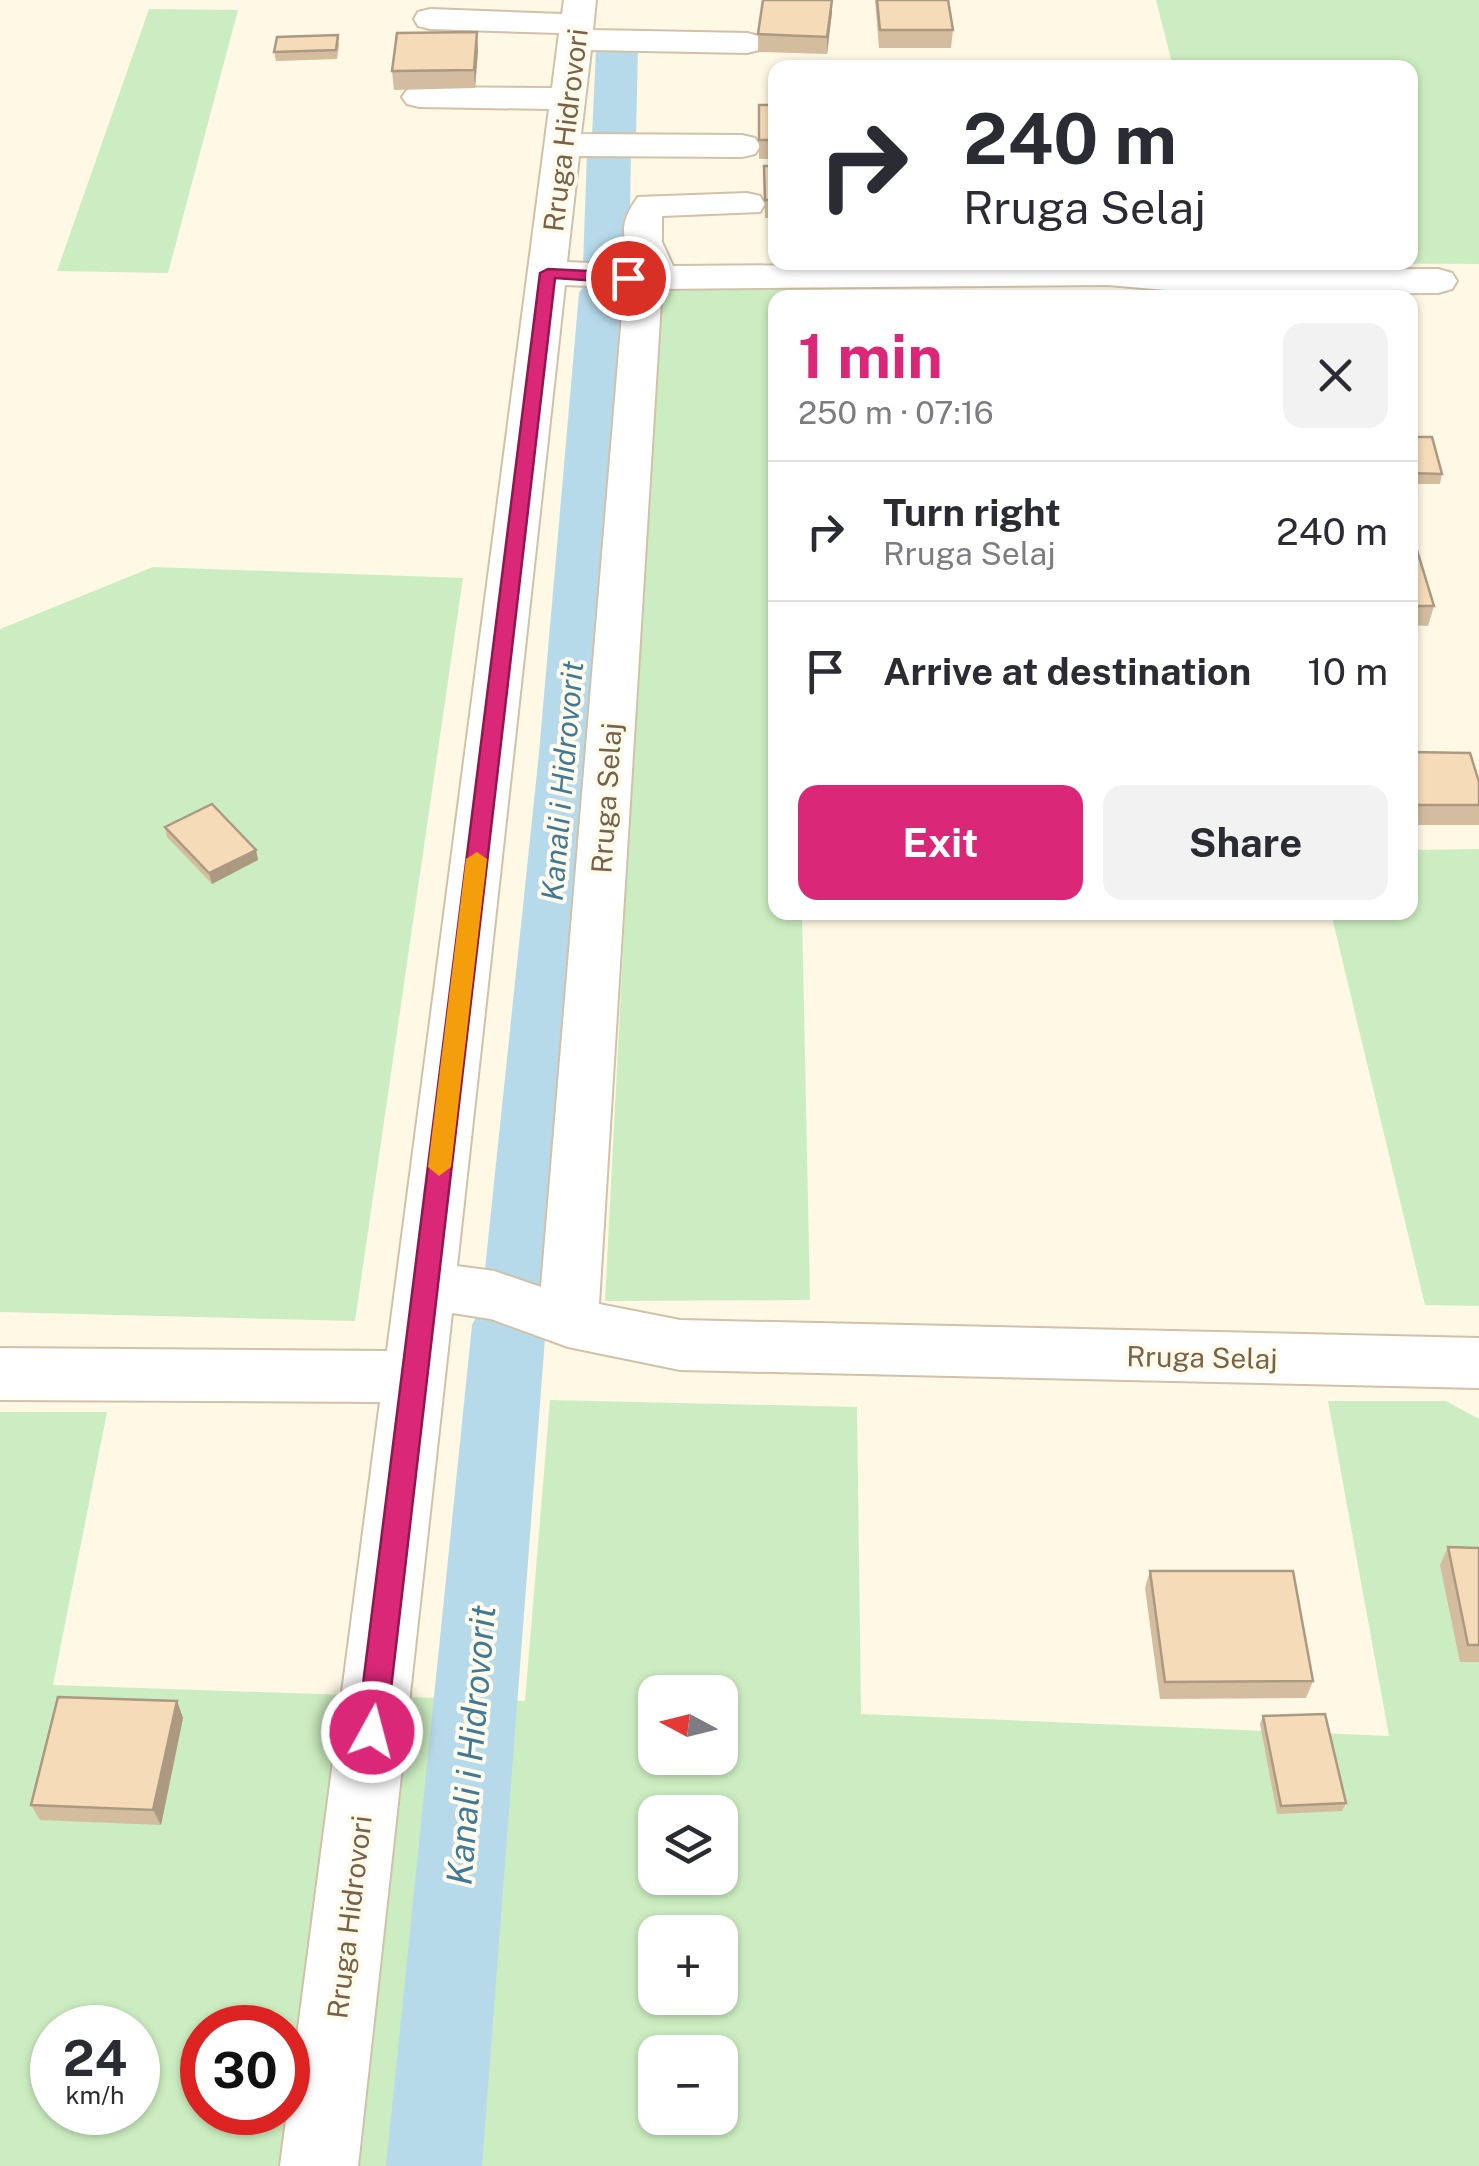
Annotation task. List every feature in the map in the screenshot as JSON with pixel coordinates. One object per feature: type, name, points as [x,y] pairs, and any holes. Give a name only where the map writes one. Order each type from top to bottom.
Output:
[{"type":"street","points":[[430,18],[578,22],[747,43]]},
{"type":"street","name":"Rruga Hidrovori","points":[[319,2166],[578,22]]},
{"type":"street","points":[[419,97],[569,99]]},
{"type":"street","points":[[563,145],[742,146]]},
{"type":"street","name":"Rruga Selaj","points":[[568,1322],[644,278],[640,227],[643,213],[651,206],[747,204]]},
{"type":"street","points":[[548,273],[644,278],[1108,274],[1211,282],[1438,280]]},
{"type":"street","name":"Rruga Selaj","points":[[425,1286],[494,1295],[568,1322],[626,1337],[680,1345],[1479,1363]]},
{"type":"street","points":[[0,1374],[414,1377]]},
{"type":"green space","points":[[1156,0],[1479,0],[1479,264],[1418,264],[1418,60],[1171,60]]},
{"type":"green space","points":[[149,9],[238,10],[168,273],[57,271]]},
{"type":"green space","points":[[657,290],[768,290],[768,920],[802,920],[810,1300],[605,1301]]},
{"type":"green space","points":[[153,567],[463,578],[355,1321],[0,1312],[0,629]]},
{"type":"green space","points":[[1479,849],[1479,1306],[1425,1305],[1333,920],[1418,920],[1418,850]]},
{"type":"green space","points":[[550,1400],[857,1407],[861,1714],[1389,1736],[1328,1401],[1446,1401],[1479,1419],[1479,2166],[0,2166],[0,1412],[107,1412],[53,1685],[525,1701]]},
{"type":"building","points":[[763,0],[832,0],[827,37],[758,34]]},
{"type":"building","points":[[877,0],[948,0],[953,30],[880,30]]},
{"type":"building","points":[[477,32],[474,70],[392,71],[397,33]]},
{"type":"building","points":[[338,35],[336,50],[274,52],[277,37]]},
{"type":"building","points":[[759,105],[768,105],[768,140],[759,140]]},
{"type":"building","points":[[764,166],[768,166],[768,200]]},
{"type":"building","points":[[1418,437],[1432,437],[1442,474],[1418,473]]},
{"type":"building","points":[[1418,553],[1434,606],[1418,606]]},
{"type":"building","points":[[1418,752],[1470,753],[1479,782],[1479,805],[1418,805]]},
{"type":"building","points":[[212,804],[256,850],[209,873],[165,827]]},
{"type":"building","points":[[1448,1547],[1479,1548],[1479,1645],[1468,1645]]},
{"type":"building","points":[[1150,1571],[1293,1571],[1313,1681],[1165,1682]]},
{"type":"building","points":[[58,1697],[177,1701],[153,1810],[31,1805]]},
{"type":"building","points":[[1325,1714],[1346,1803],[1281,1806],[1263,1716]]},
{"type":"waterway","name":"Kanali i Hidrovorit","points":[[614,137],[617,48]]},
{"type":"waterway","name":"Kanali i Hidrovorit","points":[[606,265],[609,154]]},
{"type":"waterway","name":"Kanali i Hidrovorit","points":[[521,1269],[569,753],[603,293]]},
{"type":"waterway","name":"Kanali i Hidrovorit","points":[[434,2166],[509,1325]]},
{"type":"slow traffic","points":[[439,1167],[477,859]]},
{"type":"route","points":[[372,1732],[548,273],[628,278]]}]
